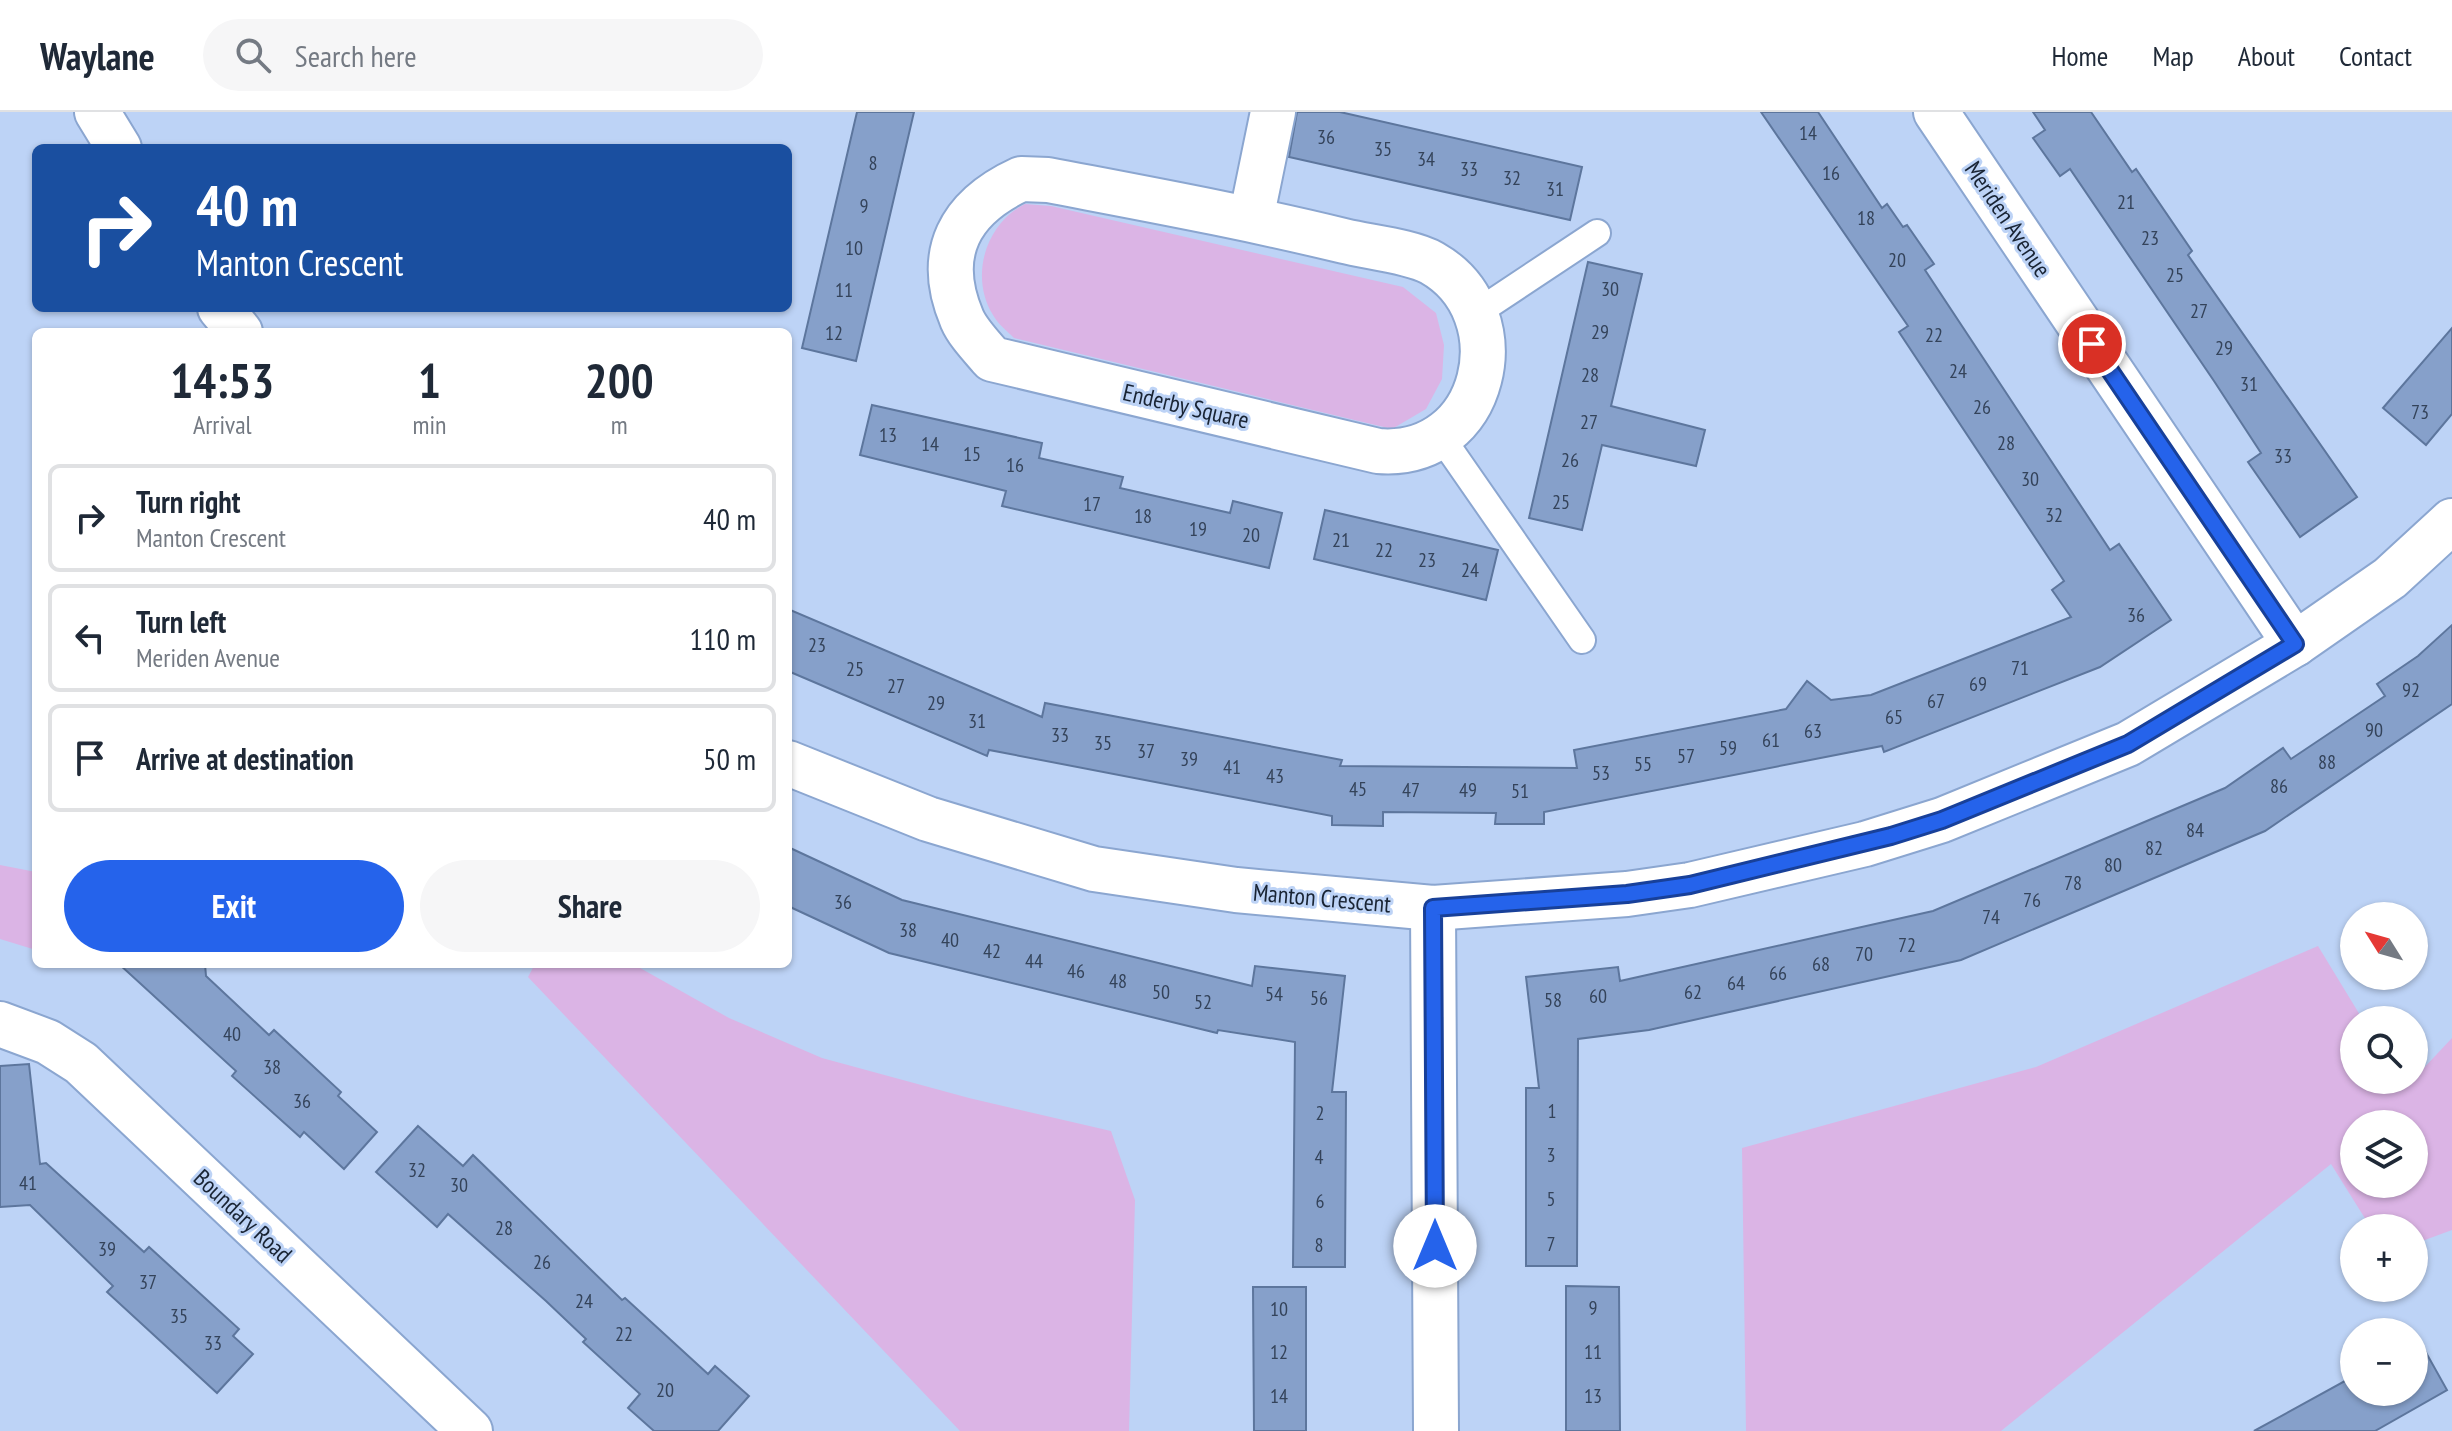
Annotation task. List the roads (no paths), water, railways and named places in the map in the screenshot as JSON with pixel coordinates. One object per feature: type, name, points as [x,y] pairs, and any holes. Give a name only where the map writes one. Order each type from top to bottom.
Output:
[{"type":"street","points":[[97,112],[117,144]]},
{"type":"street","points":[[1251,219],[1273,112]]},
{"type":"street","name":"Meriden Avenue","points":[[1936,112],[2295,644]]},
{"type":"street","name":"Enderby Square","points":[[1021,179],[1048,180],[1251,219],[1430,262],[1456,281],[1475,314],[1482,356],[1476,391],[1463,419],[1441,437],[1399,453],[1378,451],[992,359],[963,321],[954,288],[952,251],[965,221],[990,194],[1021,179]]},
{"type":"street","points":[[223,312],[237,328]]},
{"type":"street","name":"Manton Crescent","points":[[792,765],[928,819],[1094,869],[1236,890],[1433,908],[1627,894],[1690,885],[1891,836],[1942,820],[2128,744],[2295,644],[2390,578],[2452,521]]},
{"type":"street","points":[[1433,908],[1436,1431]]},
{"type":"street","name":"Boundary Road","points":[[0,1024],[48,1042],[81,1063],[470,1431]]},
{"type":"lane","points":[[1475,314],[1597,233]]},
{"type":"lane","points":[[1441,437],[1582,640]]}]
